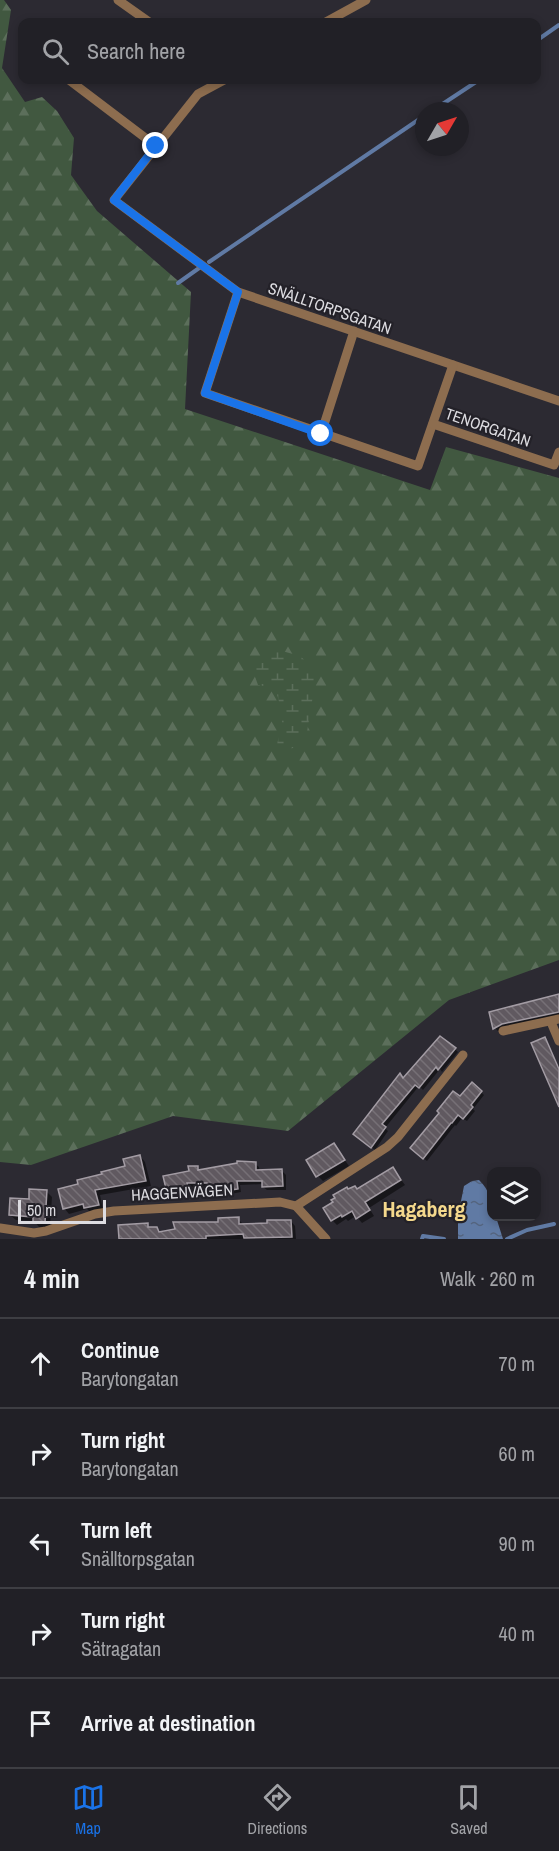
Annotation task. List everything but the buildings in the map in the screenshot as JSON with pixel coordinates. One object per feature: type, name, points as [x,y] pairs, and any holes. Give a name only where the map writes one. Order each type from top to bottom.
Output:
[{"type":"street","points":[[118,0],[143,18]]},
{"type":"street","points":[[333,18],[366,0]]},
{"type":"street","points":[[74,84],[156,146],[198,94],[210,84]]},
{"type":"street","name":"SNÄLLTORPSGATAN","points":[[156,146],[114,200],[238,292],[559,401]]},
{"type":"street","points":[[238,292],[205,393],[321,434],[354,331]]},
{"type":"street","name":"TENORGATAN","points":[[321,434],[418,466],[453,365]]},
{"type":"street","name":"TENORGATAN","points":[[433,424],[554,465],[559,452]]},
{"type":"street","points":[[503,1030],[555,1020],[559,1041]]},
{"type":"street","points":[[326,1239],[296,1206],[387,1147],[398,1137],[463,1055]]},
{"type":"street","name":"HAGGENVÄGEN","points":[[0,1228],[33,1233],[46,1232],[95,1214],[114,1210],[280,1202],[296,1206]]},
{"type":"green space","points":[[0,0],[4,0],[11,10],[2,68],[25,102],[42,97],[57,111],[74,138],[71,175],[97,211],[191,292],[185,409],[430,490],[446,447],[559,478],[559,960],[449,1000],[288,1131],[173,1116],[31,1165],[0,1162]]},
{"type":"green space","points":[[275,649],[300,656],[311,666],[316,677],[307,732],[296,746],[284,753],[277,750],[282,721],[275,688],[258,685],[252,668],[264,654]]},
{"type":"water","points":[[479,1180],[487,1190],[487,1221],[497,1221],[503,1239],[458,1239],[458,1216],[464,1186]]},
{"type":"waterway","points":[[541,38],[559,25]]},
{"type":"waterway","points":[[446,102],[473,84]]},
{"type":"waterway","points":[[209,262],[415,122]]},
{"type":"waterway","points":[[178,283],[202,266]]},
{"type":"waterway","points":[[507,1239],[527,1230],[554,1224]]},
{"type":"waterway","points":[[422,1239],[423,1236],[444,1239]]},
{"type":"district","name":"Hagaberg","points":[[424,1209]]},
{"type":"route","points":[[156,146],[114,200],[238,292],[205,393],[321,434]]}]
